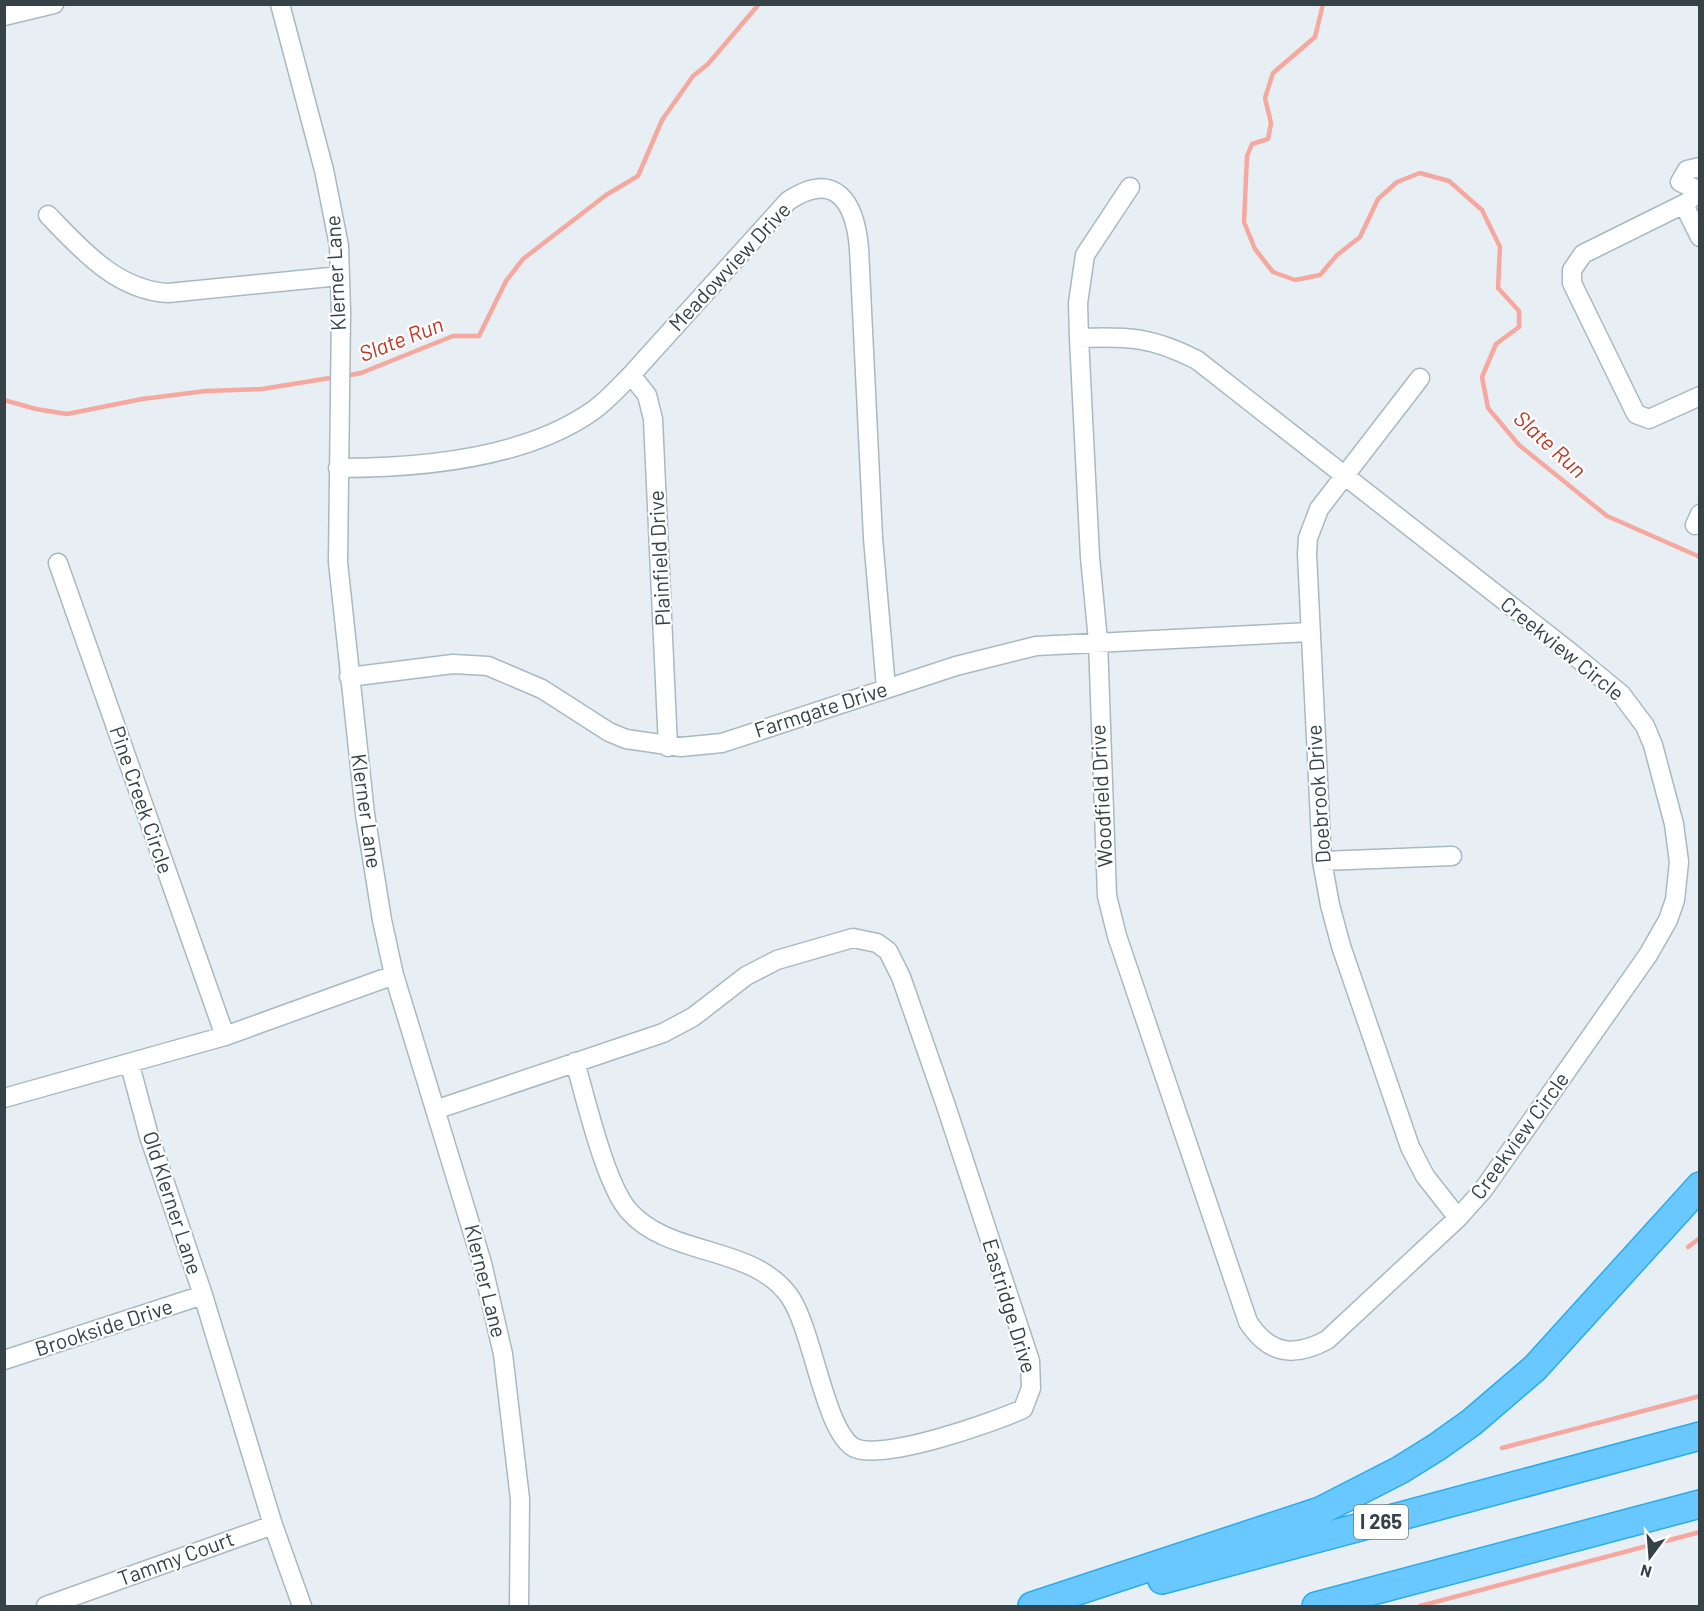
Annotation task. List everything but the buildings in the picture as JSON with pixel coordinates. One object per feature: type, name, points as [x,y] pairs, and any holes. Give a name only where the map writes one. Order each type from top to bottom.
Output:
[{"type":"highway","points":[[1032,1606],[1320,1511],[1361,1491],[1427,1453],[1472,1422],[1536,1368],[1700,1186]]},
{"type":"highway","name":"I 265","points":[[1062,1606],[1700,1436]]},
{"type":"highway","points":[[1316,1606],[1700,1504]]},
{"type":"street","points":[[4,16],[54,4]]},
{"type":"street","name":"Klerner Lane","points":[[280,4],[333,209],[340,276],[338,562],[365,814],[382,920],[394,975],[482,1263],[503,1354],[520,1499],[519,1606]]},
{"type":"street","points":[[1700,166],[1687,170],[1680,182],[1699,190],[1684,205],[1583,254],[1572,270],[1572,283],[1636,414],[1648,419],[1700,396]]},
{"type":"street","name":"Woodfield Drive","points":[[1130,187],[1085,255],[1078,303],[1090,557],[1098,641],[1106,875],[1117,936],[1248,1322],[1267,1344],[1295,1352],[1311,1348]]},
{"type":"street","name":"Meadowview Drive","points":[[338,468],[434,465],[542,437],[591,412],[631,375],[788,201],[801,193],[825,188],[840,194],[849,203],[855,217],[860,248],[873,538],[886,688]]},
{"type":"street","points":[[1684,205],[1700,237]]},
{"type":"street","points":[[48,215],[104,268],[117,277],[149,291],[168,293],[340,276]]},
{"type":"street","name":"Creekview Circle","points":[[1079,338],[1136,338],[1166,344],[1197,360],[1621,694],[1645,726],[1653,745],[1674,824],[1679,862],[1678,882],[1675,900],[1659,937],[1524,1132],[1483,1190],[1458,1218],[1341,1328],[1311,1348]]},
{"type":"street","name":"Plainfield Drive","points":[[631,375],[647,395],[653,419],[668,747]]},
{"type":"street","name":"Doebrook Drive","points":[[1420,378],[1346,477],[1319,509],[1308,538],[1310,632],[1323,861],[1330,905],[1341,946],[1410,1148],[1430,1183],[1458,1218]]},
{"type":"street","name":"Pine Creek Circle","points":[[57,563],[225,1036]]},
{"type":"street","name":"Farmgate Drive","points":[[349,677],[453,664],[488,666],[542,689],[609,732],[626,739],[668,747],[722,743],[886,688],[1016,650],[1056,643],[1310,632]]},
{"type":"street","points":[[1323,861],[1452,856]]},
{"type":"street","name":"Eastridge Drive","points":[[435,1110],[575,1062],[663,1033],[693,1017],[746,976],[777,960],[853,938],[877,943],[888,951],[901,977],[1030,1361],[1031,1389],[1023,1409],[1000,1419],[889,1451],[864,1451],[852,1446],[836,1424],[798,1312],[781,1287],[756,1269],[672,1239],[642,1223],[619,1198],[575,1062]]},
{"type":"street","points":[[4,1098],[130,1065],[225,1036],[394,975]]},
{"type":"street","name":"Old Klerner Lane","points":[[130,1065],[149,1136],[203,1295],[273,1525],[302,1606]]},
{"type":"street","name":"Brookside Drive","points":[[4,1360],[203,1295]]},
{"type":"street","name":"Tammy Court","points":[[46,1606],[273,1525]]},
{"type":"waterway","name":"Slate Run","points":[[345,376],[361,373],[453,336],[479,336],[506,281],[523,259],[606,195],[638,176],[662,120],[693,76],[708,64],[759,4]]},
{"type":"waterway","name":"Slate Run","points":[[1323,4],[1315,37],[1273,73],[1265,98],[1271,123],[1268,139],[1252,144],[1247,156],[1244,222],[1255,249],[1273,272],[1295,280],[1320,275],[1337,255],[1360,237],[1378,199],[1397,182],[1420,173],[1449,181],[1482,210],[1500,247],[1498,288],[1519,311],[1519,327],[1496,344],[1482,377],[1488,408],[1519,445],[1607,516],[1700,557]]},
{"type":"waterway","name":"Slate Run","points":[[4,400],[36,409],[67,414],[142,399],[206,391],[262,389],[336,377]]},
{"type":"waterway","points":[[1688,1247],[1700,1238]]},
{"type":"waterway","points":[[1502,1448],[1700,1396]]},
{"type":"waterway","points":[[1420,1606],[1700,1532]]}]
